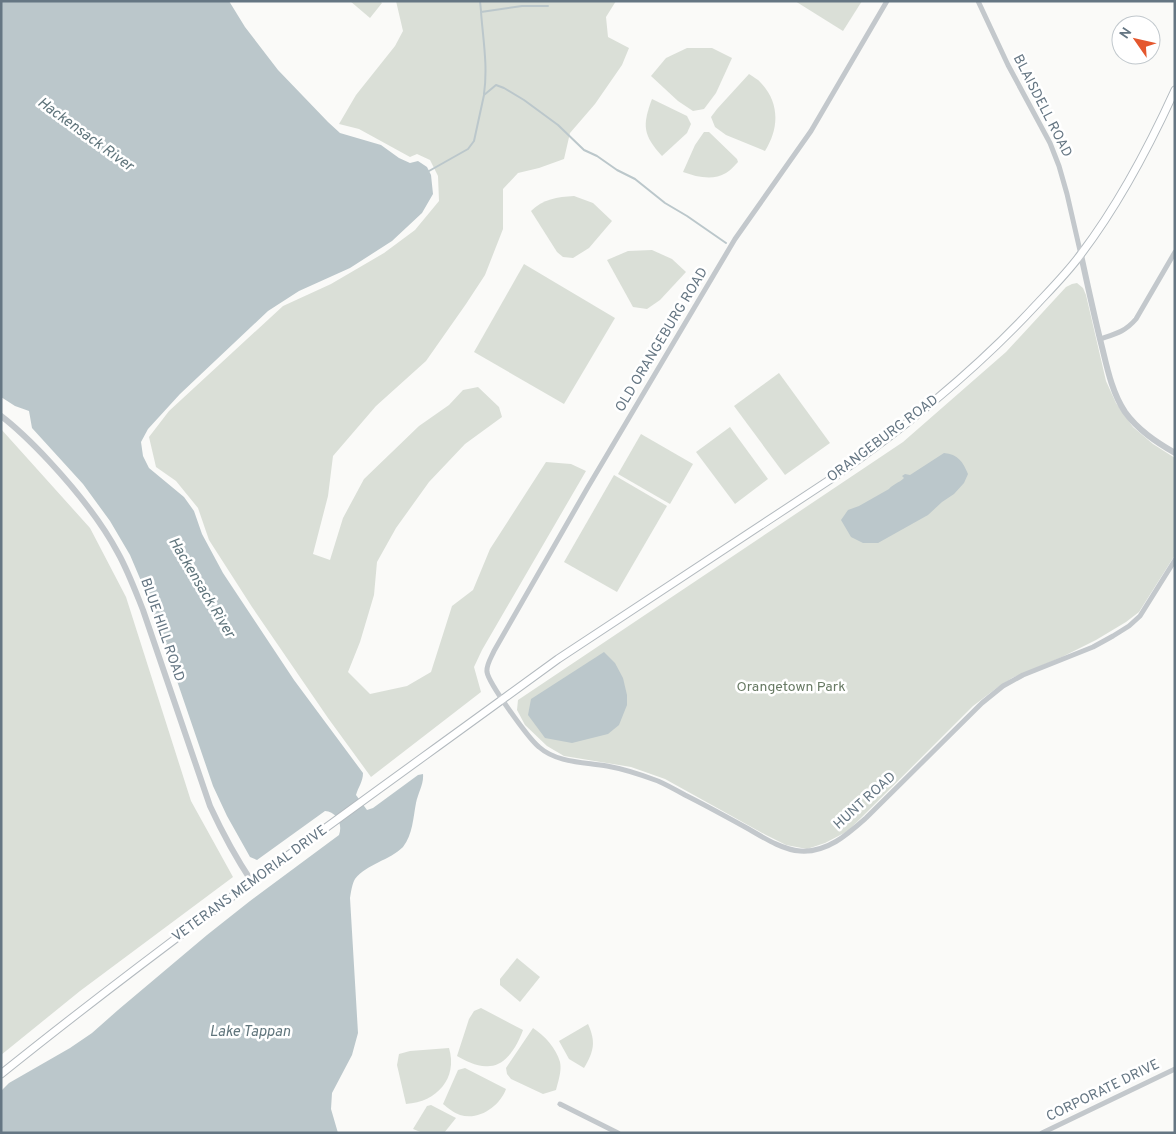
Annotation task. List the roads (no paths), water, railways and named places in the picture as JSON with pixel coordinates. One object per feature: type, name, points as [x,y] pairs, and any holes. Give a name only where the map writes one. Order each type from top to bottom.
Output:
[{"type":"main road","name":"ORANGEBURG ROAD","points":[[503,699],[566,654],[834,477],[878,446],[953,386],[1025,317],[1081,255],[1132,176],[1156,132],[1175,90]]},
{"type":"main road","name":"VETERANS MEMORIAL DRIVE","points":[[1,1074],[68,1020],[252,882],[503,699]]},
{"type":"street","name":"OLD ORANGEBURG ROAD","points":[[503,699],[487,672],[487,667],[494,651],[730,248],[811,131],[887,1]]},
{"type":"street","name":"BLAISDELL ROAD","points":[[978,1],[1004,57],[1050,143],[1067,194],[1081,255]]},
{"type":"street","points":[[1100,339],[1122,332],[1136,320],[1175,252]]},
{"type":"street","points":[[1081,255],[1100,339],[1117,398],[1126,413],[1138,427],[1155,441],[1175,453]]},
{"type":"street","name":"BLUE HILL ROAD","points":[[1,416],[34,445],[65,478],[88,507],[118,553],[132,582],[210,806],[242,868],[252,882]]},
{"type":"street","name":"HUNT ROAD","points":[[503,699],[531,739],[548,754],[567,760],[630,772],[659,782],[712,808],[772,842],[800,851],[816,850],[832,844],[847,834],[873,811],[982,703],[1003,686],[1093,647],[1128,626],[1140,616],[1175,560]]},
{"type":"street","name":"CORPORATE DRIVE","points":[[1042,1133],[1175,1069]]},
{"type":"street","points":[[560,1104],[618,1133]]},
{"type":"water","points":[[1,1],[229,1],[245,27],[278,70],[340,133],[381,145],[399,158],[410,163],[418,161],[427,167],[431,175],[433,194],[422,213],[392,241],[350,268],[299,291],[268,311],[180,394],[148,429],[141,442],[143,456],[149,468],[184,497],[194,511],[202,534],[223,573],[294,680],[363,773],[356,795],[367,810],[373,808],[418,775],[423,774],[423,781],[409,837],[403,847],[360,874],[353,883],[350,898],[358,1033],[352,1055],[332,1093],[331,1109],[338,1133],[1,1133],[1,1091],[9,1083],[92,1033],[207,935],[339,835],[340,827],[336,816],[325,811],[257,860],[250,857],[213,786],[150,602],[130,555],[110,521],[83,484],[32,428],[29,411],[15,406],[1,397]]},
{"type":"water","points":[[944,453],[959,459],[968,474],[964,483],[954,494],[928,515],[878,543],[863,543],[851,537],[841,520],[848,510],[889,489],[904,478],[902,476],[905,474],[910,475]]},
{"type":"water","points":[[604,652],[615,663],[623,678],[627,695],[627,705],[619,725],[608,734],[572,743],[545,738],[528,715],[531,699]]},
{"type":"waterway","points":[[480,1],[481,11]]},
{"type":"waterway","points":[[484,94],[485,63],[481,12],[522,6],[548,6]]},
{"type":"waterway","points":[[429,171],[468,149],[474,141],[484,95],[496,85],[524,100],[558,125],[584,150],[635,179],[665,203],[726,243]]},
{"type":"water label","name":"Hackensack River","points":[[85,135]]},
{"type":"water label","name":"Hackensack River","points":[[201,588]]},
{"type":"water label","name":"Lake Tappan","points":[[250,1032]]},
{"type":"park label","name":"Orangetown Park","points":[[791,687]]}]
